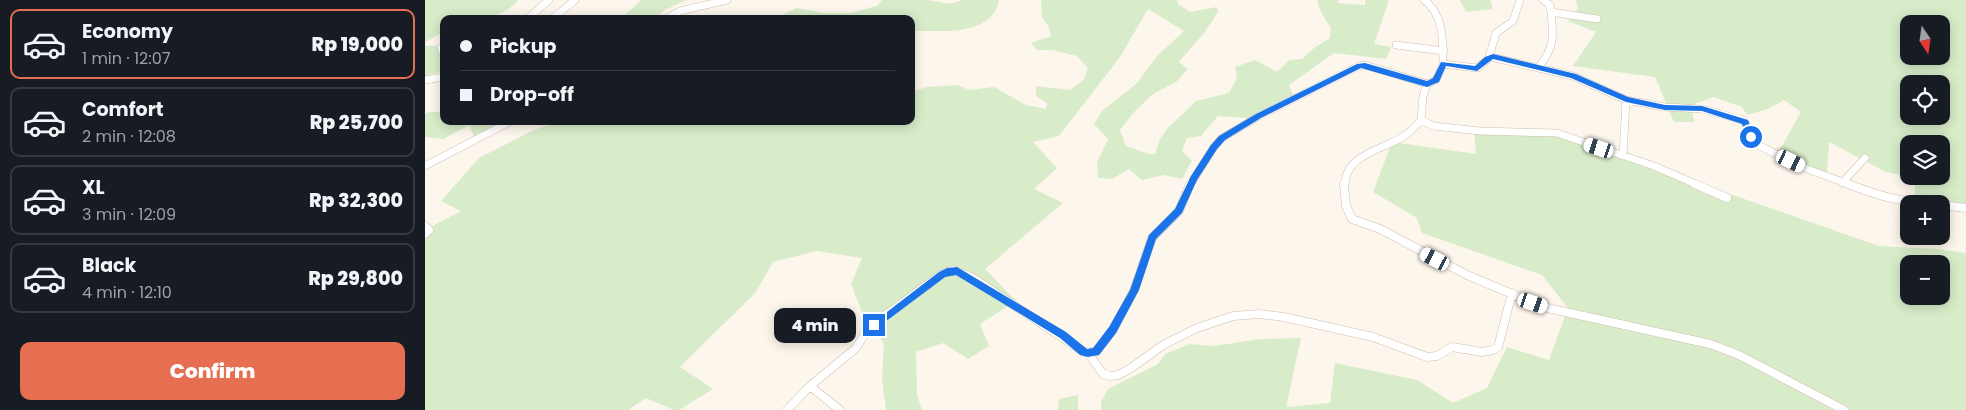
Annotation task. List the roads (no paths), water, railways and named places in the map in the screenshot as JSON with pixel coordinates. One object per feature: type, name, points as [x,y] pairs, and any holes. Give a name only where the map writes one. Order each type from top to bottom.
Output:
[{"type":"street","points":[[532,15],[549,0]]},
{"type":"street","points":[[557,15],[575,0]]},
{"type":"street","points":[[673,15],[680,11],[727,0]]},
{"type":"street","points":[[1088,353],[1099,349],[1113,330],[1134,290],[1152,238],[1179,211],[1203,162],[1222,138],[1259,116],[1359,66],[1365,65],[1427,84],[1436,80],[1443,64],[1443,32],[1430,4],[1424,0]]},
{"type":"street","points":[[1443,64],[1477,68],[1489,57],[1496,33],[1513,21],[1520,0]]},
{"type":"street","points":[[1539,67],[1549,56],[1553,47],[1551,12],[1549,3],[1543,0]]},
{"type":"street","points":[[1551,12],[1597,19]]},
{"type":"street","points":[[1396,45],[1444,51]]},
{"type":"street","points":[[1489,57],[1493,56],[1573,76],[1626,100],[1665,107],[1702,109],[1743,120],[1751,137],[1760,146],[1807,169],[1842,183],[1900,201]]},
{"type":"street","points":[[425,80],[440,78]]},
{"type":"street","points":[[1427,84],[1423,96],[1421,120],[1404,136],[1372,150],[1353,165],[1345,177],[1343,185],[1349,215],[1357,222],[1380,229],[1467,275],[1555,310],[1693,340],[1726,350],[1750,360],[1844,410]]},
{"type":"street","points":[[1623,156],[1626,100]]},
{"type":"street","points":[[1421,120],[1433,126],[1480,131],[1554,132],[1654,166],[1727,198]]},
{"type":"street","points":[[425,166],[503,125]]},
{"type":"street","points":[[1842,183],[1865,158]]},
{"type":"street","points":[[1950,205],[1966,208]]},
{"type":"street","points":[[425,226],[429,230],[425,234]]},
{"type":"street","points":[[787,410],[810,386],[856,348],[864,335],[882,318],[942,274],[953,270],[972,279],[1063,335],[1088,353],[1103,374],[1110,376],[1119,374],[1138,364],[1168,342],[1224,318],[1262,314],[1291,317],[1332,329],[1377,338],[1427,357],[1437,356],[1446,348],[1452,346],[1493,352],[1498,347],[1511,293]]},
{"type":"street","points":[[810,386],[840,410]]}]
